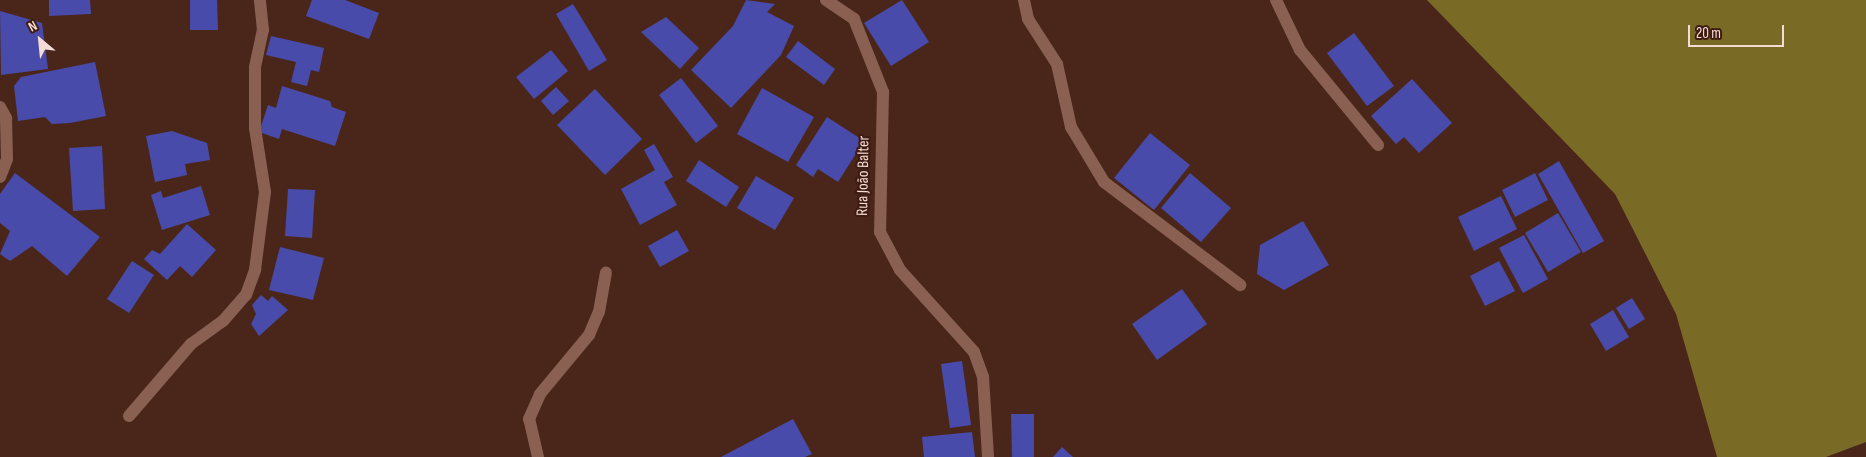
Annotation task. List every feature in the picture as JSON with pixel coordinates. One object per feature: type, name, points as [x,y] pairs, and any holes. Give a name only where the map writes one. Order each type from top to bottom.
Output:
[{"type":"street","points":[[129,416],[191,344],[223,320],[246,295],[255,270],[265,192],[255,128],[255,67],[263,30],[260,0]]},
{"type":"street","name":"Rua João Balter","points":[[826,0],[854,19],[883,92],[880,232],[900,270],[974,352],[983,377],[988,457]]},
{"type":"street","points":[[1024,0],[1028,19],[1057,64],[1071,127],[1104,182],[1240,285]]},
{"type":"street","points":[[1276,0],[1300,50],[1378,145]]},
{"type":"street","points":[[0,107],[6,118],[7,159],[0,177]]},
{"type":"street","points":[[538,457],[529,419],[540,394],[589,335],[599,312],[606,272]]},
{"type":"shaded area","points":[[1427,0],[1866,0],[1866,442],[1826,457],[1717,457],[1676,314],[1615,194]]},
{"type":"building","points":[[49,0],[90,0],[91,14],[49,16]]},
{"type":"building","points":[[190,0],[217,0],[218,30],[190,30]]},
{"type":"building","points":[[312,0],[345,0],[379,13],[369,39],[306,16]]},
{"type":"building","points":[[746,0],[775,4],[767,12],[794,26],[781,55],[731,108],[691,70],[733,26]]},
{"type":"building","points":[[902,0],[929,42],[891,66],[864,23]]},
{"type":"building","points":[[573,4],[607,60],[589,71],[556,14]]},
{"type":"building","points":[[0,11],[42,23],[48,69],[1,75]]},
{"type":"building","points":[[666,17],[699,48],[680,69],[641,32]]},
{"type":"building","points":[[1354,33],[1394,86],[1367,106],[1327,53]]},
{"type":"building","points":[[271,36],[324,48],[319,72],[311,70],[307,86],[291,82],[296,62],[266,55]]},
{"type":"building","points":[[798,41],[835,69],[824,85],[786,57]]},
{"type":"building","points":[[551,50],[568,71],[534,99],[516,77]]},
{"type":"building","points":[[95,62],[106,116],[70,123],[52,124],[45,117],[18,121],[14,86],[21,77]]},
{"type":"building","points":[[681,78],[718,126],[696,143],[659,95]]},
{"type":"building","points":[[1412,79],[1452,123],[1419,153],[1404,137],[1396,144],[1371,116]]},
{"type":"building","points":[[282,86],[330,101],[332,107],[346,112],[335,146],[282,129],[279,139],[259,132],[268,105],[276,108]]},
{"type":"building","points":[[556,87],[569,101],[553,115],[541,101]]},
{"type":"building","points":[[762,88],[814,117],[788,162],[737,134]]},
{"type":"building","points":[[595,89],[642,139],[605,175],[557,125]]},
{"type":"building","points":[[827,117],[864,141],[838,182],[818,169],[813,177],[796,165]]},
{"type":"building","points":[[172,131],[207,143],[210,160],[185,164],[187,175],[155,182],[146,136]]},
{"type":"building","points":[[1150,133],[1190,165],[1154,210],[1114,178]]},
{"type":"building","points":[[654,144],[673,177],[664,182],[677,205],[640,225],[621,189],[655,170],[644,150]]},
{"type":"building","points":[[102,146],[105,209],[73,211],[69,148]]},
{"type":"building","points":[[699,160],[739,187],[726,207],[686,181]]},
{"type":"building","points":[[1559,161],[1604,241],[1583,253],[1538,174]]},
{"type":"building","points":[[15,173],[100,237],[67,276],[32,246],[10,261],[0,254],[10,231],[0,223],[0,194]]},
{"type":"building","points":[[1190,173],[1231,208],[1201,242],[1161,208]]},
{"type":"building","points":[[1535,173],[1548,200],[1515,217],[1502,190]]},
{"type":"building","points":[[756,176],[794,198],[775,230],[737,208]]},
{"type":"building","points":[[201,186],[210,215],[162,230],[151,195],[161,191],[163,198]]},
{"type":"building","points":[[288,189],[315,190],[312,238],[285,236]]},
{"type":"building","points":[[1501,196],[1517,229],[1474,251],[1458,217]]},
{"type":"building","points":[[1558,213],[1581,252],[1548,272],[1525,233]]},
{"type":"building","points":[[1303,221],[1329,265],[1284,290],[1257,274],[1260,245]]},
{"type":"building","points":[[187,224],[216,250],[192,277],[180,266],[167,280],[144,259],[152,250],[160,254]]},
{"type":"building","points":[[677,230],[689,251],[660,267],[648,246]]},
{"type":"building","points":[[1524,235],[1548,279],[1523,293],[1499,248]]},
{"type":"building","points":[[280,247],[324,258],[313,300],[269,290]]},
{"type":"building","points":[[132,261],[154,275],[129,313],[107,299]]},
{"type":"building","points":[[1499,261],[1515,291],[1485,306],[1470,276]]},
{"type":"building","points":[[1182,289],[1207,324],[1157,360],[1132,324]]},
{"type":"building","points":[[261,295],[268,301],[272,296],[288,310],[259,336],[251,324],[256,314],[252,305]]},
{"type":"building","points":[[1632,298],[1645,319],[1629,329],[1616,308]]},
{"type":"building","points":[[1613,310],[1629,337],[1606,351],[1590,324]]},
{"type":"building","points":[[962,361],[971,425],[950,428],[941,364]]},
{"type":"building","points":[[1011,414],[1034,414],[1034,457],[1012,457]]},
{"type":"building","points":[[793,419],[812,454],[805,457],[721,457]]},
{"type":"building","points":[[972,432],[975,457],[924,457],[922,437]]},
{"type":"building","points":[[1062,447],[1073,457],[1053,457]]}]
